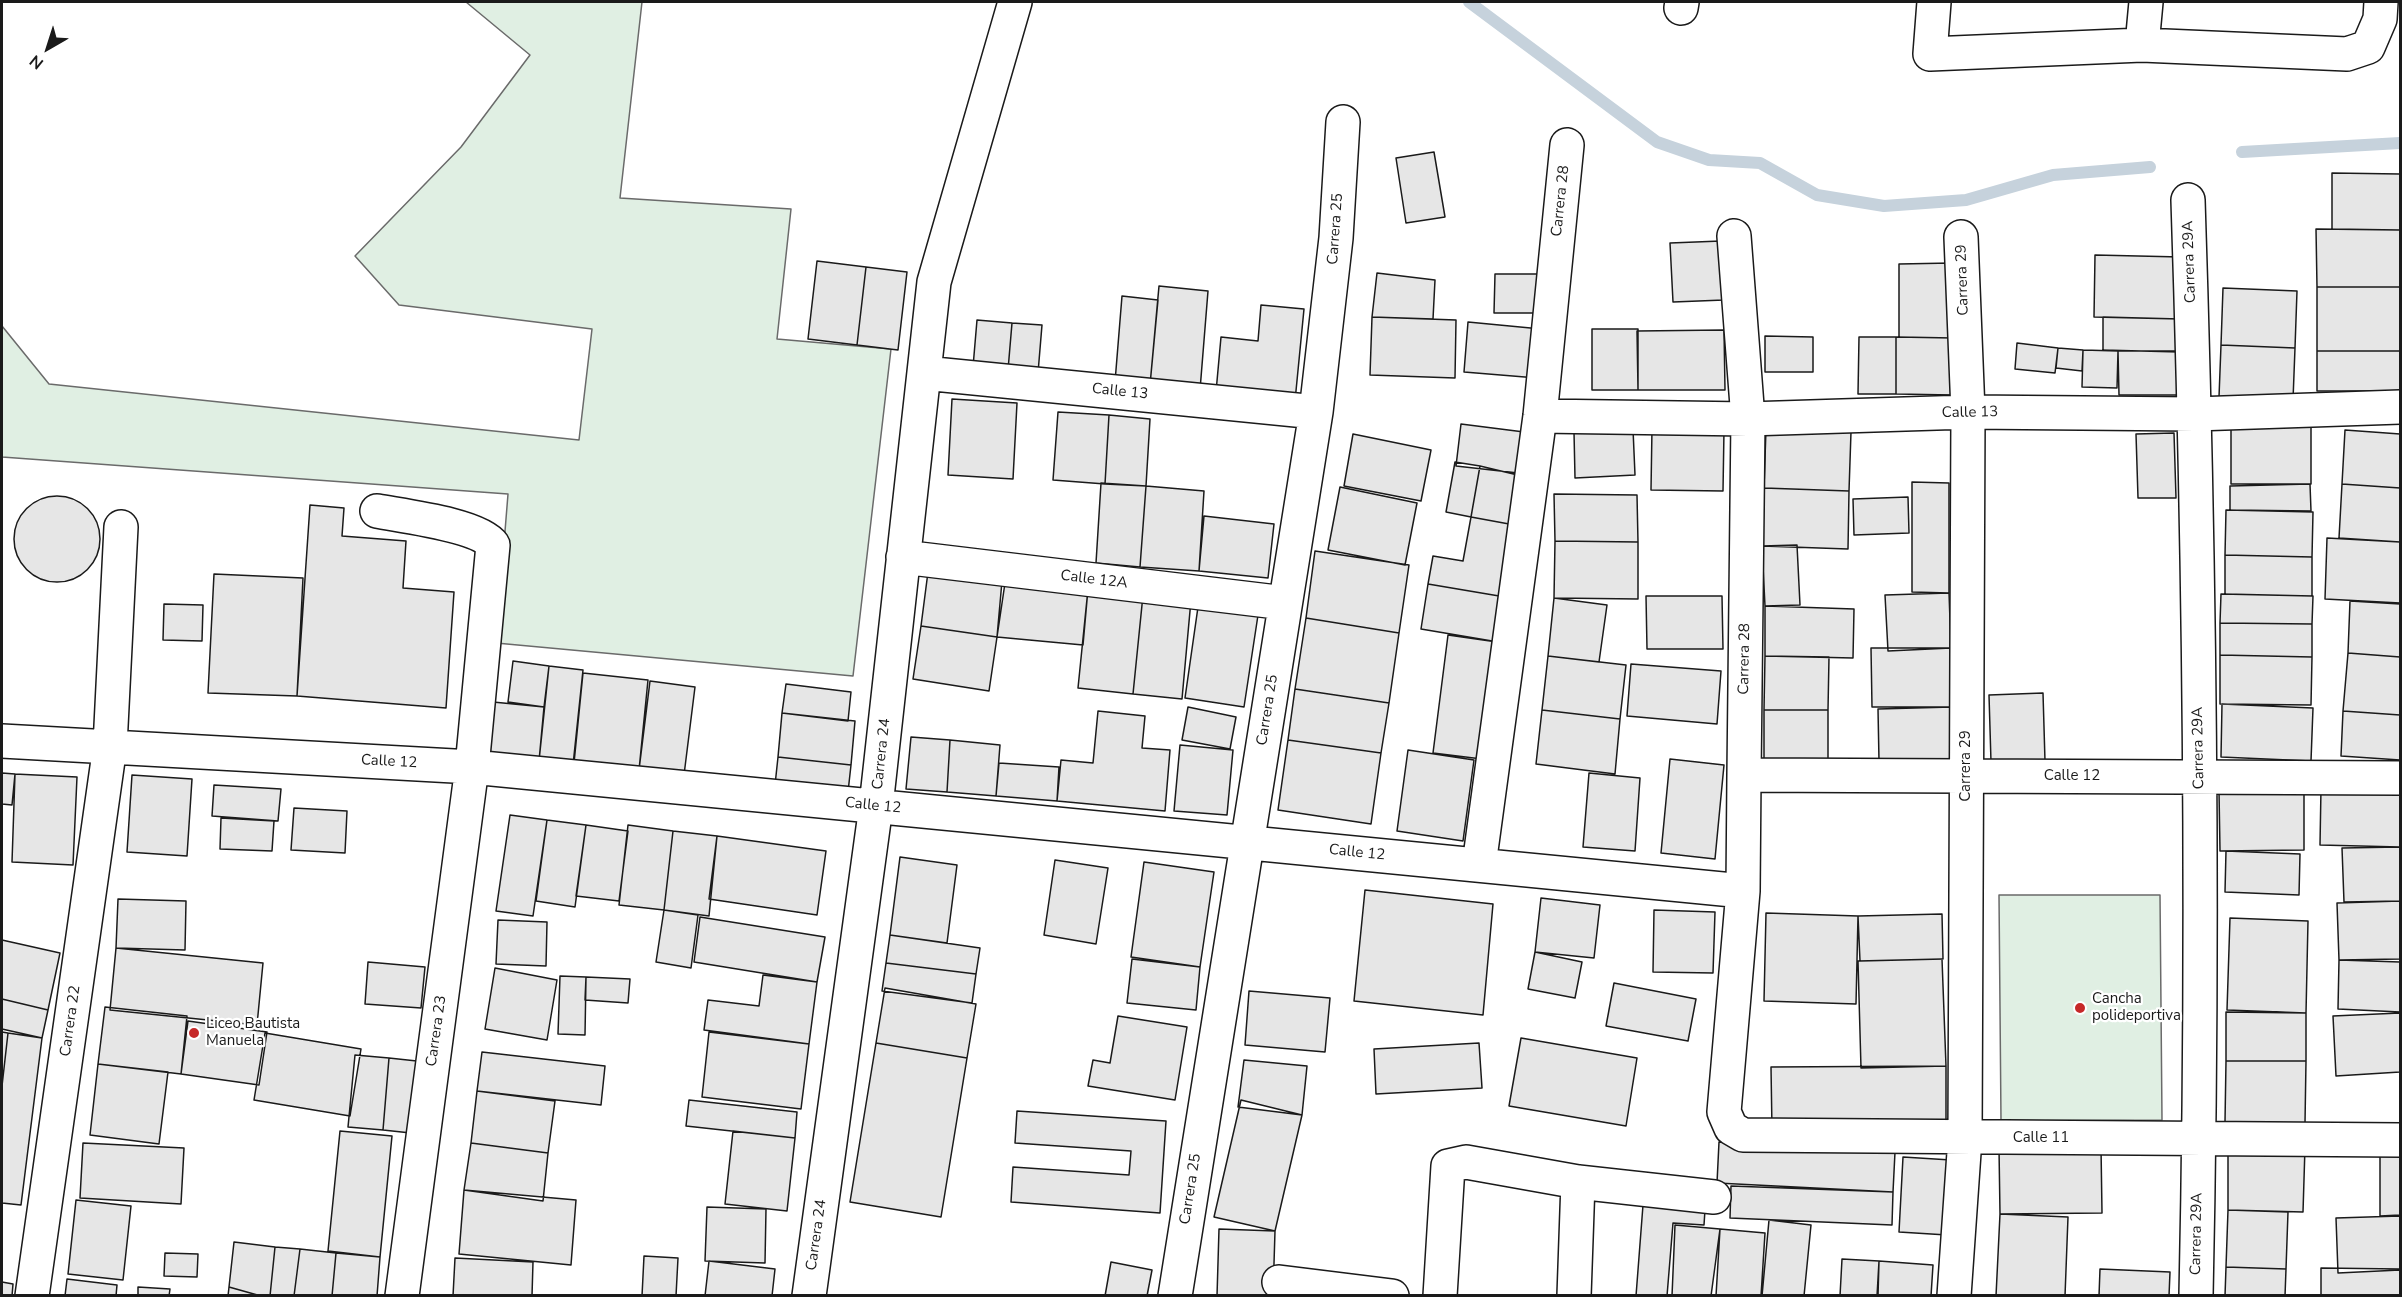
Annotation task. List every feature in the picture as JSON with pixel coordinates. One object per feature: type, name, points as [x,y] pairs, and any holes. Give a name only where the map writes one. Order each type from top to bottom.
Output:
[{"type":"street","name":"Carrera 24","points":[[809,1296],[876,806],[934,282],[1015,2]]},
{"type":"street","points":[[1934,2],[1930,54],[2142,45],[2347,54],[2368,47],[2380,19],[2381,2]]},
{"type":"street","points":[[2142,45],[2146,2]]},
{"type":"street","name":"Carrera 25","points":[[1175,1296],[1316,412],[1332,275],[1343,122]]},
{"type":"street","name":"Carrera 28","points":[[1479,865],[1540,416],[1567,145]]},
{"type":"street","name":"Carrera 29A","points":[[2188,200],[2195,414],[2200,777],[2196,1296]]},
{"type":"street","name":"Carrera 28","points":[[1726,1081],[1743,891],[1748,419],[1734,236]]},
{"type":"street","name":"Carrera 29","points":[[1954,1296],[1965,1138],[1968,412],[1961,237]]},
{"type":"street","name":"Calle 13","points":[[924,373],[1316,412]]},
{"type":"street","name":"Calle 13","points":[[1540,416],[1748,419],[1968,412],[2195,414],[2400,407]]},
{"type":"street","name":"Carrera 23","points":[[377,511],[472,531],[489,539],[493,545],[472,767],[402,1296]]},
{"type":"street","name":"Carrera 22","points":[[32,1296],[110,746],[120,527]]},
{"type":"street","name":"Calle 12A","points":[[903,557],[1285,603]]},
{"type":"street","name":"Calle 12","points":[[2,741],[472,767],[1743,891]]},
{"type":"street","name":"Calle 12","points":[[1744,775],[2400,778]]},
{"type":"street","name":"Calle 11","points":[[1726,1081],[1724,1112],[1731,1128],[1743,1135],[2400,1140]]},
{"type":"street","points":[[1440,1296],[1448,1166],[1466,1162],[1578,1182],[1714,1197]]},
{"type":"street","points":[[1574,1296],[1578,1182]]},
{"type":"street","points":[[1279,1282],[1392,1296]]},
{"type":"green space","points":[[466,2],[642,2],[620,198],[791,209],[777,339],[891,349],[853,676],[496,643],[508,494],[2,457],[2,326],[49,384],[579,440],[592,329],[399,305],[355,256],[461,147],[530,55]]},
{"type":"green space","name":"Cancha polideportiva","points":[[1999,895],[2160,895],[2162,1120],[2001,1121]]},
{"type":"building","points":[[1434,152],[1445,217],[1406,223],[1396,158]]},
{"type":"building","points":[[2332,173],[2400,174],[2400,230],[2332,229]]},
{"type":"building","points":[[2316,229],[2400,230],[2400,287],[2317,287]]},
{"type":"building","points":[[1721,241],[1724,300],[1673,302],[1670,243]]},
{"type":"building","points":[[2095,255],[2181,257],[2180,319],[2094,317]]},
{"type":"building","points":[[817,261],[866,267],[857,345],[808,339]]},
{"type":"building","points":[[1952,263],[1953,338],[1899,337],[1899,264]]},
{"type":"building","points":[[866,267],[907,272],[898,350],[857,345]]},
{"type":"building","points":[[1377,273],[1435,280],[1433,319],[1372,317]]},
{"type":"building","points":[[1495,274],[1544,274],[1543,313],[1494,313]]},
{"type":"building","points":[[1159,286],[1208,291],[1200,390],[1150,385]]},
{"type":"building","points":[[2317,287],[2400,287],[2400,351],[2317,351]]},
{"type":"building","points":[[2223,288],[2297,291],[2295,348],[2221,345]]},
{"type":"building","points":[[1122,296],[1158,300],[1150,385],[1115,382]]},
{"type":"building","points":[[1261,305],[1304,309],[1295,401],[1216,392],[1221,337],[1258,341]]},
{"type":"building","points":[[1372,317],[1456,320],[1455,378],[1370,375]]},
{"type":"building","points":[[2103,317],[2180,319],[2179,352],[2103,350]]},
{"type":"building","points":[[977,320],[1012,323],[1008,370],[973,367]]},
{"type":"building","points":[[1468,322],[1541,329],[1537,378],[1464,372]]},
{"type":"building","points":[[1012,323],[1042,325],[1038,373],[1008,370]]},
{"type":"building","points":[[1592,329],[1638,329],[1638,390],[1592,390]]},
{"type":"building","points":[[1724,330],[1725,390],[1638,390],[1637,331]]},
{"type":"building","points":[[1765,336],[1813,337],[1813,372],[1765,372]]},
{"type":"building","points":[[1859,337],[1896,337],[1896,394],[1858,394]]},
{"type":"building","points":[[1896,337],[1953,338],[1953,395],[1896,394]]},
{"type":"building","points":[[2017,343],[2058,348],[2055,373],[2015,369]]},
{"type":"building","points":[[2221,345],[2295,348],[2293,400],[2219,397]]},
{"type":"building","points":[[2058,348],[2083,350],[2082,371],[2056,368]]},
{"type":"building","points":[[2083,350],[2118,351],[2117,388],[2082,387]]},
{"type":"building","points":[[2118,351],[2182,351],[2182,395],[2119,395]]},
{"type":"building","points":[[2317,351],[2400,351],[2400,391],[2317,391]]},
{"type":"building","points":[[952,399],[1017,403],[1013,479],[948,475]]},
{"type":"building","points":[[1058,412],[1109,415],[1105,484],[1053,480]]},
{"type":"building","points":[[1109,415],[1150,419],[1146,486],[1105,484]]},
{"type":"building","points":[[1461,424],[1532,433],[1527,474],[1456,466]]},
{"type":"building","points":[[2231,427],[2311,427],[2311,484],[2231,484]]},
{"type":"building","points":[[1652,428],[1724,430],[1723,491],[1651,490]]},
{"type":"building","points":[[1633,429],[1635,475],[1575,478],[1574,432]]},
{"type":"building","points":[[1766,429],[1851,432],[1849,491],[1764,488]]},
{"type":"building","points":[[2345,430],[2400,434],[2400,488],[2342,484]]},
{"type":"building","points":[[2174,433],[2176,498],[2138,498],[2136,434]]},
{"type":"building","points":[[1353,434],[1431,450],[1421,501],[1344,486]]},
{"type":"building","points":[[1455,462],[1480,466],[1471,517],[1446,512]]},
{"type":"building","points":[[1480,466],[1526,477],[1520,526],[1471,517]]},
{"type":"building","points":[[1912,482],[1949,483],[1949,593],[1912,592]]},
{"type":"building","points":[[1101,483],[1146,486],[1140,567],[1096,563]]},
{"type":"building","points":[[2310,484],[2311,511],[2230,510],[2230,486]]},
{"type":"building","points":[[2342,484],[2400,488],[2400,542],[2339,538]]},
{"type":"building","points":[[1146,486],[1204,491],[1199,571],[1140,567]]},
{"type":"building","points":[[1340,487],[1417,503],[1405,565],[1328,550]]},
{"type":"building","points":[[1764,488],[1849,491],[1848,549],[1762,546]]},
{"type":"building","points":[[1554,494],[1637,495],[1638,542],[1555,541]]},
{"type":"building","points":[[57,496],[73,500],[87,509],[96,523],[100,539],[96,555],[87,569],[73,578],[57,582],[41,578],[27,569],[18,555],[14,539],[18,523],[27,509],[41,500]]},
{"type":"building","points":[[1908,497],[1909,533],[1854,535],[1853,499]]},
{"type":"building","points":[[310,505],[344,508],[342,536],[406,541],[403,588],[454,592],[446,708],[297,696]]},
{"type":"building","points":[[2226,510],[2313,512],[2312,557],[2225,555]]},
{"type":"building","points":[[1204,516],[1274,524],[1268,578],[1199,571]]},
{"type":"building","points":[[1471,517],[1520,526],[1511,598],[1428,584],[1433,556],[1463,561]]},
{"type":"building","points":[[2327,538],[2400,542],[2400,603],[2325,599]]},
{"type":"building","points":[[1555,541],[1638,542],[1638,599],[1554,598]]},
{"type":"building","points":[[1797,545],[1800,605],[1765,606],[1762,546]]},
{"type":"building","points":[[1315,551],[1409,565],[1399,633],[1306,618]]},
{"type":"building","points":[[2225,555],[2312,557],[2312,596],[2225,594]]},
{"type":"building","points":[[928,572],[1005,583],[997,637],[921,626]]},
{"type":"building","points":[[214,574],[303,578],[297,696],[208,693]]},
{"type":"building","points":[[1002,581],[1088,589],[1083,645],[997,637]]},
{"type":"building","points":[[1428,584],[1511,598],[1504,643],[1421,629]]},
{"type":"building","points":[[1088,589],[1143,595],[1133,694],[1078,688]]},
{"type":"building","points":[[1200,593],[1260,602],[1244,707],[1185,698]]},
{"type":"building","points":[[1949,593],[1951,648],[1888,651],[1885,595]]},
{"type":"building","points":[[2221,594],[2313,596],[2312,624],[2220,623]]},
{"type":"building","points":[[1143,595],[1191,600],[1182,699],[1133,694]]},
{"type":"building","points":[[1646,596],[1722,596],[1723,649],[1647,649]]},
{"type":"building","points":[[1554,598],[1607,605],[1599,662],[1548,656]]},
{"type":"building","points":[[2350,601],[2400,604],[2400,657],[2348,653]]},
{"type":"building","points":[[164,604],[203,605],[202,641],[163,640]]},
{"type":"building","points":[[1765,606],[1854,609],[1853,658],[1765,656]]},
{"type":"building","points":[[1306,618],[1399,633],[1389,703],[1295,689]]},
{"type":"building","points":[[2220,623],[2312,624],[2312,657],[2220,655]]},
{"type":"building","points":[[921,626],[997,637],[989,691],[913,679]]},
{"type":"building","points":[[1448,635],[1504,643],[1490,760],[1433,753]]},
{"type":"building","points":[[1871,648],[1951,648],[1952,707],[1872,707]]},
{"type":"building","points":[[2348,653],[2400,657],[2400,715],[2343,711]]},
{"type":"building","points":[[2220,655],[2312,657],[2311,705],[2220,704]]},
{"type":"building","points":[[1548,656],[1626,665],[1620,719],[1542,710]]},
{"type":"building","points":[[1765,656],[1829,657],[1828,710],[1764,710]]},
{"type":"building","points":[[513,661],[549,666],[544,707],[508,702]]},
{"type":"building","points":[[1631,664],[1721,671],[1717,724],[1627,716]]},
{"type":"building","points":[[549,666],[583,670],[573,765],[539,761]]},
{"type":"building","points":[[583,673],[648,680],[639,770],[574,763]]},
{"type":"building","points":[[650,681],[695,687],[684,775],[639,770]]},
{"type":"building","points":[[786,684],[851,692],[848,721],[782,713]]},
{"type":"building","points":[[1295,689],[1389,703],[1381,753],[1288,740]]},
{"type":"building","points":[[2043,693],[2045,761],[1991,762],[1989,695]]},
{"type":"building","points":[[493,702],[544,707],[539,761],[488,756]]},
{"type":"building","points":[[2222,704],[2313,708],[2311,761],[2221,757]]},
{"type":"building","points":[[1188,707],[1236,717],[1230,749],[1182,740]]},
{"type":"building","points":[[1952,707],[1953,761],[1879,761],[1878,709]]},
{"type":"building","points":[[1542,710],[1620,719],[1615,774],[1536,764]]},
{"type":"building","points":[[1764,710],[1828,710],[1828,765],[1764,764]]},
{"type":"building","points":[[1098,711],[1145,716],[1142,748],[1170,750],[1165,811],[1057,801],[1061,760],[1093,763]]},
{"type":"building","points":[[2343,711],[2400,715],[2400,760],[2341,756]]},
{"type":"building","points":[[782,713],[855,721],[851,765],[778,757]]},
{"type":"building","points":[[911,737],[950,740],[947,792],[906,789]]},
{"type":"building","points":[[950,740],[1000,745],[996,796],[947,792]]},
{"type":"building","points":[[1288,740],[1381,753],[1371,824],[1278,810]]},
{"type":"building","points":[[1180,745],[1233,750],[1227,815],[1174,811]]},
{"type":"building","points":[[1408,750],[1474,760],[1463,841],[1397,831]]},
{"type":"building","points":[[778,757],[851,765],[848,792],[775,785]]},
{"type":"building","points":[[1670,759],[1724,765],[1715,859],[1661,853]]},
{"type":"building","points":[[999,763],[1059,767],[1057,801],[996,796]]},
{"type":"building","points":[[2,773],[15,774],[12,805],[2,804]]},
{"type":"building","points":[[1589,773],[1640,778],[1635,851],[1583,847]]},
{"type":"building","points":[[15,774],[77,777],[73,865],[12,862]]},
{"type":"building","points":[[132,775],[192,779],[187,856],[127,852]]},
{"type":"building","points":[[214,785],[281,789],[278,821],[212,816]]},
{"type":"building","points":[[2321,788],[2400,789],[2400,847],[2320,845]]},
{"type":"building","points":[[2219,791],[2304,791],[2304,850],[2220,851]]},
{"type":"building","points":[[294,808],[347,811],[345,853],[291,850]]},
{"type":"building","points":[[510,815],[547,820],[533,916],[496,911]]},
{"type":"building","points":[[221,818],[274,821],[272,851],[220,849]]},
{"type":"building","points":[[547,820],[586,825],[575,907],[536,901]]},
{"type":"building","points":[[586,825],[628,831],[619,901],[576,896]]},
{"type":"building","points":[[628,825],[673,831],[664,910],[619,905]]},
{"type":"building","points":[[673,831],[717,836],[709,916],[664,910]]},
{"type":"building","points":[[717,836],[826,851],[817,915],[709,899]]},
{"type":"building","points":[[2400,847],[2400,901],[2344,902],[2342,848]]},
{"type":"building","points":[[2226,851],[2300,854],[2299,895],[2225,892]]},
{"type":"building","points":[[900,857],[957,865],[947,943],[890,935]]},
{"type":"building","points":[[1055,860],[1108,868],[1096,944],[1044,935]]},
{"type":"building","points":[[1144,862],[1214,872],[1200,967],[1131,957]]},
{"type":"building","points":[[1365,890],[1493,904],[1483,1015],[1354,1001]]},
{"type":"building","points":[[1541,898],[1600,905],[1594,958],[1535,952]]},
{"type":"building","points":[[118,899],[186,901],[185,950],[116,948]]},
{"type":"building","points":[[2400,901],[2400,959],[2339,960],[2337,903]]},
{"type":"building","points":[[664,910],[698,915],[691,968],[656,962]]},
{"type":"building","points":[[1654,910],[1715,912],[1713,973],[1653,972]]},
{"type":"building","points":[[1766,913],[1858,916],[1856,1004],[1764,1001]]},
{"type":"building","points":[[1942,914],[1943,959],[1860,961],[1858,916]]},
{"type":"building","points":[[700,917],[825,937],[817,982],[694,962]]},
{"type":"building","points":[[2230,918],[2308,921],[2306,1013],[2227,1010]]},
{"type":"building","points":[[498,920],[547,922],[546,966],[496,964]]},
{"type":"building","points":[[890,935],[980,948],[976,974],[886,963]]},
{"type":"building","points":[[2,940],[60,953],[48,1010],[2,999]]},
{"type":"building","points":[[116,948],[263,963],[257,1025],[110,1010]]},
{"type":"building","points":[[1535,952],[1582,962],[1575,998],[1528,989]]},
{"type":"building","points":[[1132,959],[1200,967],[1196,1010],[1127,1003]]},
{"type":"building","points":[[1942,959],[1946,1066],[1861,1068],[1858,961]]},
{"type":"building","points":[[2339,960],[2400,962],[2400,1012],[2338,1009]]},
{"type":"building","points":[[368,962],[425,967],[421,1008],[365,1004]]},
{"type":"building","points":[[886,963],[976,974],[972,1003],[882,991]]},
{"type":"building","points":[[495,968],[557,980],[547,1040],[485,1029]]},
{"type":"building","points":[[763,975],[817,982],[809,1044],[704,1030],[708,1000],[759,1006]]},
{"type":"building","points":[[560,976],[586,977],[585,1035],[558,1034]]},
{"type":"building","points":[[586,977],[630,979],[628,1003],[585,1000]]},
{"type":"building","points":[[1614,983],[1696,999],[1688,1041],[1606,1026]]},
{"type":"building","points":[[885,988],[976,1004],[967,1058],[876,1043]]},
{"type":"building","points":[[1249,991],[1330,998],[1325,1052],[1245,1045]]},
{"type":"building","points":[[2,999],[48,1010],[42,1038],[2,1029]]},
{"type":"building","points":[[105,1007],[187,1016],[181,1074],[98,1064]]},
{"type":"building","points":[[2226,1012],[2306,1013],[2306,1061],[2226,1061]]},
{"type":"building","points":[[2400,1013],[2400,1072],[2336,1076],[2333,1016]]},
{"type":"building","points":[[1118,1016],[1187,1027],[1175,1100],[1088,1086],[1093,1060],[1110,1063]]},
{"type":"building","points":[[188,1021],[267,1032],[259,1085],[181,1074]]},
{"type":"building","points":[[2,1032],[8,1033],[2,1086]]},
{"type":"building","points":[[709,1032],[809,1044],[801,1109],[702,1097]]},
{"type":"building","points":[[8,1033],[42,1038],[21,1205],[2,1203],[2,1086]]},
{"type":"building","points":[[265,1033],[361,1049],[350,1116],[254,1100]]},
{"type":"building","points":[[1521,1038],[1637,1058],[1626,1126],[1509,1106]]},
{"type":"building","points":[[876,1043],[967,1058],[941,1217],[850,1202]]},
{"type":"building","points":[[1479,1043],[1482,1088],[1376,1094],[1374,1049]]},
{"type":"building","points":[[482,1052],[605,1066],[601,1105],[477,1091]]},
{"type":"building","points":[[355,1055],[389,1058],[383,1130],[348,1127]]},
{"type":"building","points":[[389,1058],[426,1062],[420,1134],[383,1130]]},
{"type":"building","points":[[1244,1060],[1307,1066],[1302,1115],[1238,1107]]},
{"type":"building","points":[[2226,1061],[2306,1061],[2305,1123],[2225,1122]]},
{"type":"building","points":[[98,1064],[168,1072],[159,1144],[90,1135]]},
{"type":"building","points":[[1946,1066],[1946,1129],[1772,1130],[1771,1067]]},
{"type":"building","points":[[477,1091],[555,1101],[548,1153],[471,1143]]},
{"type":"building","points":[[689,1100],[797,1112],[795,1138],[686,1126]]},
{"type":"building","points":[[1241,1100],[1302,1115],[1275,1231],[1214,1217]]},
{"type":"building","points":[[1017,1111],[1166,1121],[1160,1213],[1011,1202],[1013,1167],[1129,1175],[1131,1151],[1015,1143]]},
{"type":"building","points":[[340,1131],[392,1136],[380,1257],[328,1251]]},
{"type":"building","points":[[733,1131],[795,1138],[787,1211],[725,1204]]},
{"type":"building","points":[[1719,1142],[1895,1152],[1893,1192],[1717,1183]]},
{"type":"building","points":[[83,1143],[184,1148],[181,1204],[80,1198]]},
{"type":"building","points":[[471,1143],[548,1153],[543,1201],[464,1190]]},
{"type":"building","points":[[2228,1145],[2305,1147],[2303,1212],[2228,1210]]},
{"type":"building","points":[[2101,1147],[2102,1213],[2000,1214],[1999,1148]]},
{"type":"building","points":[[2380,1152],[2400,1153],[2400,1215],[2380,1216]]},
{"type":"building","points":[[1903,1157],[1951,1160],[1947,1235],[1899,1232]]},
{"type":"building","points":[[1731,1186],[1893,1192],[1892,1225],[1730,1218]]},
{"type":"building","points":[[464,1190],[576,1200],[571,1265],[459,1254]]},
{"type":"building","points":[[76,1200],[131,1206],[123,1280],[68,1274]]},
{"type":"building","points":[[1643,1205],[1705,1210],[1704,1225],[1673,1223],[1667,1296],[1636,1296]]},
{"type":"building","points":[[707,1207],[766,1209],[765,1263],[705,1261]]},
{"type":"building","points":[[2228,1210],[2288,1212],[2286,1269],[2226,1267]]},
{"type":"building","points":[[2000,1214],[2068,1217],[2065,1296],[1996,1296]]},
{"type":"building","points":[[2400,1216],[2400,1270],[2338,1273],[2336,1218]]},
{"type":"building","points":[[1769,1220],[1811,1225],[1804,1296],[1762,1296]]},
{"type":"building","points":[[1675,1225],[1720,1229],[1711,1296],[1672,1296]]},
{"type":"building","points":[[1219,1229],[1275,1231],[1273,1296],[1217,1296]]},
{"type":"building","points":[[1720,1229],[1765,1233],[1761,1296],[1716,1296]]},
{"type":"building","points":[[234,1242],[275,1247],[270,1296],[261,1296],[229,1287]]},
{"type":"building","points":[[275,1247],[300,1249],[294,1296],[270,1296]]},
{"type":"building","points":[[300,1249],[336,1253],[332,1296],[294,1296]]},
{"type":"building","points":[[165,1253],[198,1254],[197,1277],[164,1276]]},
{"type":"building","points":[[336,1253],[380,1257],[377,1296],[332,1296]]},
{"type":"building","points":[[644,1256],[678,1258],[676,1296],[642,1296]]},
{"type":"building","points":[[455,1258],[533,1262],[532,1296],[453,1296]]},
{"type":"building","points":[[1842,1259],[1879,1261],[1877,1296],[1840,1296]]},
{"type":"building","points":[[709,1261],[775,1269],[772,1296],[705,1296]]},
{"type":"building","points":[[1879,1261],[1933,1265],[1931,1296],[1878,1296]]},
{"type":"building","points":[[1111,1262],[1152,1270],[1147,1296],[1105,1296]]},
{"type":"building","points":[[2226,1267],[2286,1269],[2285,1296],[2225,1296]]},
{"type":"building","points":[[2321,1268],[2400,1269],[2400,1296],[2321,1295]]},
{"type":"building","points":[[2100,1269],[2170,1272],[2169,1296],[2099,1296]]},
{"type":"building","points":[[67,1279],[117,1285],[116,1296],[65,1296]]},
{"type":"building","points":[[2,1282],[13,1284],[12,1296],[2,1296]]},
{"type":"building","points":[[138,1287],[170,1289],[169,1296],[138,1296]]},
{"type":"building","points":[[229,1287],[261,1296],[228,1296]]},
{"type":"waterway","points":[[1469,2],[1657,142],[1709,160],[1760,163],[1817,195],[1884,206],[1966,200],[2053,175],[2150,167]]},
{"type":"waterway","points":[[2242,152],[2400,143]]},
{"type":"place","name":"Cancha polideportiva","points":[[2080,1008]]},
{"type":"place","name":"Liceo Bautista Manuela","points":[[194,1033]]}]
